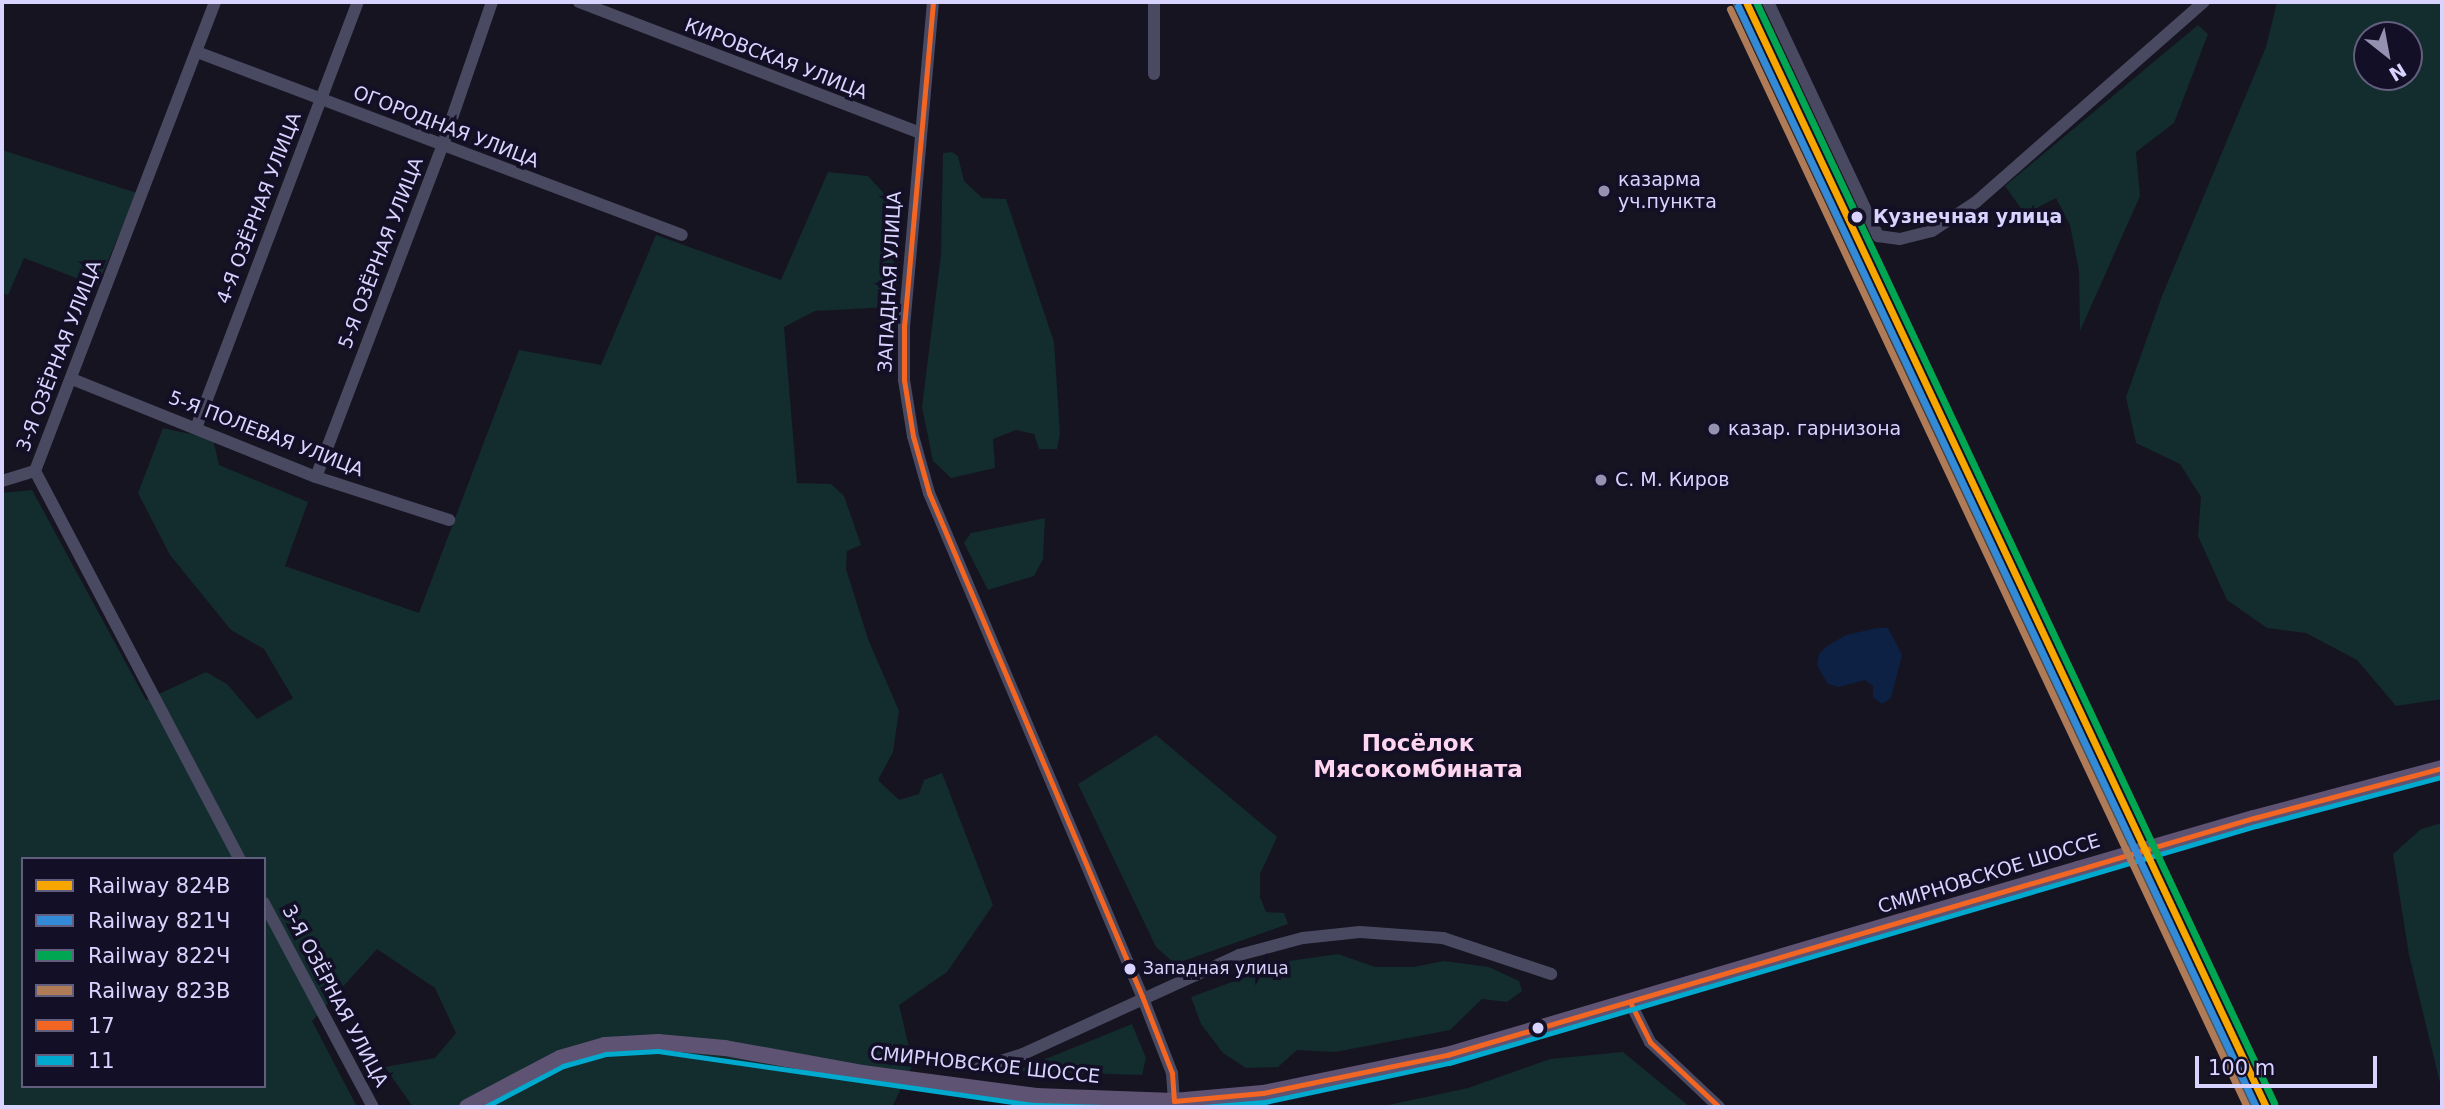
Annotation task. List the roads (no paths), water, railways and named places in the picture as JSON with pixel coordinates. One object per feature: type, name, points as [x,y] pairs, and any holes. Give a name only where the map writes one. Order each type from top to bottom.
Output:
[{"type":"main road","name":"СМИРНОВСКОЕ ШОССЕ","points":[[467,1107],[560,1058],[605,1045],[658,1042],[725,1048],[982,1090],[1174,1101],[1263,1093],[1382,1070],[1630,1002],[2254,818],[2442,768]]},
{"type":"street","name":"3-Я ОЗЁРНАЯ УЛИЦА","points":[[215,2],[35,471],[239,857]]},
{"type":"street","name":"4-Я ОЗЁРНАЯ УЛИЦА","points":[[196,428],[358,2]]},
{"type":"street","name":"5-Я ОЗЁРНАЯ УЛИЦА","points":[[316,477],[442,147],[492,2]]},
{"type":"street","name":"КИРОВСКАЯ УЛИЦА","points":[[579,2],[921,133]]},
{"type":"street","name":"ЗАПАДНАЯ УЛИЦА","points":[[933,2],[902,354],[914,436],[929,492],[1142,996],[1172,1073],[1174,1101]]},
{"type":"street","points":[[1154,2],[1154,74]]},
{"type":"street","points":[[1768,2],[1878,236],[1900,239],[1932,230],[1976,202],[2204,2]]},
{"type":"street","name":"ОГОРОДНАЯ УЛИЦА","points":[[197,52],[442,147],[682,235]]},
{"type":"street","name":"5-Я ПОЛЕВАЯ УЛИЦА","points":[[72,379],[316,477],[449,520]]},
{"type":"street","points":[[2,481],[35,471]]},
{"type":"street","name":"3-Я ОЗЁРНАЯ УЛИЦА","points":[[266,907],[373,1107]]},
{"type":"street","name":"СМИРНОВСКОЕ ШОССЕ","points":[[979,1068],[1023,1054],[1142,996],[1239,955],[1303,938],[1360,932],[1443,938],[1551,974]]},
{"type":"street","points":[[1630,1002],[1637,1024],[1650,1042],[1719,1107]]},
{"type":"water","points":[[1888,628],[1902,655],[1891,698],[1882,704],[1873,697],[1873,686],[1865,680],[1839,687],[1828,684],[1817,665],[1819,654],[1827,646],[1846,635]]},
{"type":"railway","points":[[1735,2],[2254,1107]]},
{"type":"rail line","name":"824В","points":[[1746,2],[2266,1107]]},
{"type":"rail line","name":"822Ч","points":[[1756,2],[2274,1103]]},
{"type":"rail line","name":"821Ч","points":[[1738,6],[2256,1107]]},
{"type":"rail line","name":"823В","points":[[1730,9],[2247,1107]]},
{"type":"place","name":"казарма уч.пункта","points":[[1604,191]]},
{"type":"place","name":"Кузнечная улица","points":[[1857,217]]},
{"type":"place","name":"казар. гарнизона","points":[[1714,429]]},
{"type":"place","name":"С. М. Киров","points":[[1601,480]]},
{"type":"place","name":"Западная улица","points":[[1130,969]]},
{"type":"district","name":"Посёлок Мясокомбината","points":[[1418,756]]}]
